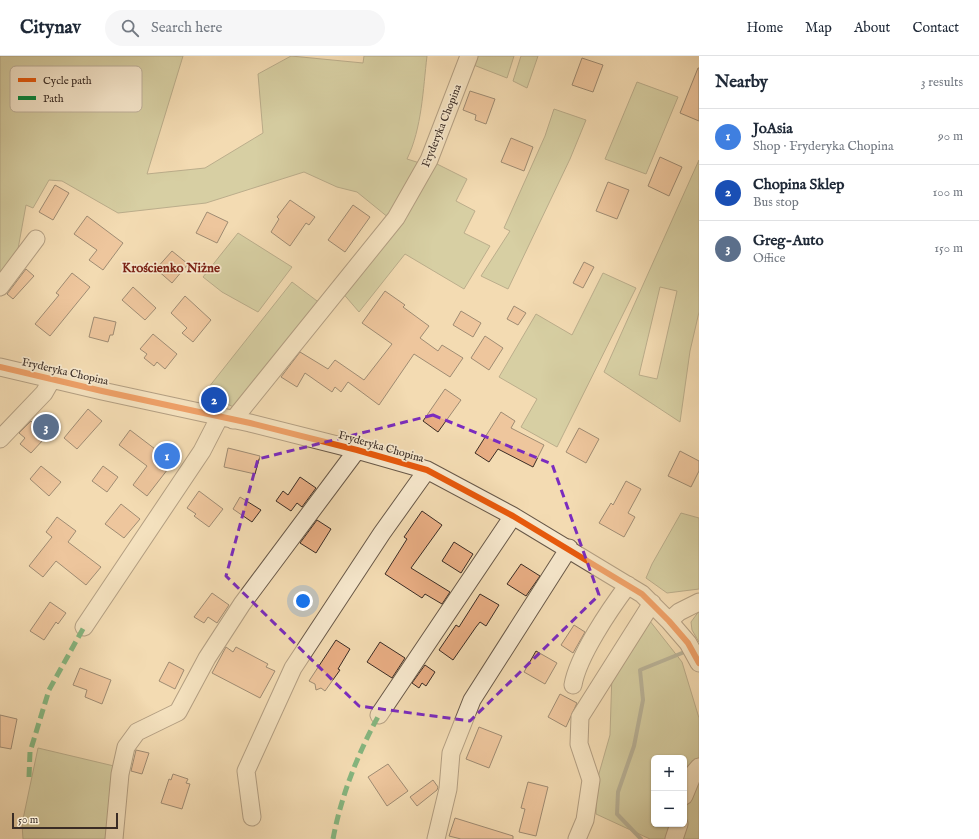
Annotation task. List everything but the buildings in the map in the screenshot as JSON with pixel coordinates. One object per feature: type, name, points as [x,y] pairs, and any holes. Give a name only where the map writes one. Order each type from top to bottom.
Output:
[{"type":"street","name":"Fryderyka Chopina","points":[[84,627],[202,451],[227,418],[396,218],[429,160],[468,56]]},
{"type":"street","points":[[0,287],[36,239]]},
{"type":"street","name":"Fryderyka Chopina","points":[[0,367],[52,380],[227,418],[357,450],[427,470],[569,548],[628,585],[652,603],[670,621],[694,655]]},
{"type":"street","points":[[0,439],[44,393],[52,380]]},
{"type":"street","name":"Fryderyka Chopina","points":[[114,839],[120,774],[126,747],[137,732],[178,712],[207,658],[242,604],[357,450]]},
{"type":"street","name":"Fryderyka Chopina","points":[[252,817],[246,771],[293,668],[382,533],[427,470]]},
{"type":"street","points":[[379,716],[513,516]]},
{"type":"street","points":[[436,839],[448,789],[451,753],[472,700],[569,548]]},
{"type":"street","points":[[573,685],[575,672],[610,611],[628,585]]},
{"type":"street","points":[[670,621],[679,612],[699,602]]},
{"type":"street","points":[[577,839],[585,820],[591,780],[579,744],[580,717],[652,603]]},
{"type":"street","points":[[686,791],[693,774],[699,768]]},
{"type":"street","points":[[674,839],[678,827]]},
{"type":"highlighted area","points":[[433,415],[552,464],[599,595],[470,721],[359,706],[226,576],[258,459]]},
{"type":"green space","points":[[0,56],[183,56],[147,174],[205,168],[263,133],[258,74],[291,56],[363,63],[364,56],[427,56],[419,121],[407,159],[423,164],[389,218],[357,192],[337,187],[304,172],[206,203],[118,213],[62,181],[49,180],[33,208],[26,205],[16,260],[0,283]]},
{"type":"green space","points":[[474,56],[514,56],[507,78],[471,64]]},
{"type":"green space","points":[[521,56],[538,56],[527,88],[513,81]]},
{"type":"green space","points":[[637,82],[678,97],[646,174],[605,159]]},
{"type":"green space","points":[[554,109],[586,120],[570,159],[508,289],[481,276],[510,231],[504,228],[545,136]]},
{"type":"green space","points":[[699,160],[699,312],[690,351],[680,422],[604,372]],"holes":[[[660,287],[677,291],[657,379],[639,375]]]},
{"type":"green space","points":[[435,163],[467,179],[456,201],[475,211],[464,233],[490,246],[464,289],[405,254],[359,312],[341,291]]},
{"type":"green space","points":[[238,233],[292,267],[258,312],[222,292],[203,277]]},
{"type":"green space","points":[[603,273],[636,288],[557,447],[521,427],[537,399],[499,377],[536,314],[572,335]]},
{"type":"green space","points":[[292,282],[321,304],[236,408],[209,396],[201,397]]},
{"type":"green space","points":[[681,513],[699,518],[699,589],[667,593],[646,578],[652,564]]},
{"type":"green space","points":[[699,611],[699,642],[692,630],[691,622]]},
{"type":"green space","points":[[646,616],[682,662],[699,718],[699,839],[650,839],[596,814],[596,784],[610,735],[612,673]]},
{"type":"green space","points":[[38,748],[114,766],[106,839],[23,839],[22,824]]},
{"type":"waterway","points":[[641,839],[617,814],[618,792],[634,746],[643,700],[640,670],[687,651]]},
{"type":"marked path","points":[[29,777],[30,752],[49,690],[84,627]]},
{"type":"marked path","points":[[333,839],[336,823],[351,775],[364,744],[379,715]]},
{"type":"cycle path","points":[[0,367],[250,423],[357,450],[427,470],[513,516],[642,594],[669,621],[688,643],[699,663]]},
{"type":"place","name":"Chopina Sklep","points":[[214,400]]},
{"type":"place","name":"Greg-Auto","points":[[46,427]]},
{"type":"place","name":"JoAsia","points":[[167,456]]},
{"type":"district","name":"Krościenko Niżne","points":[[171,268]]}]
